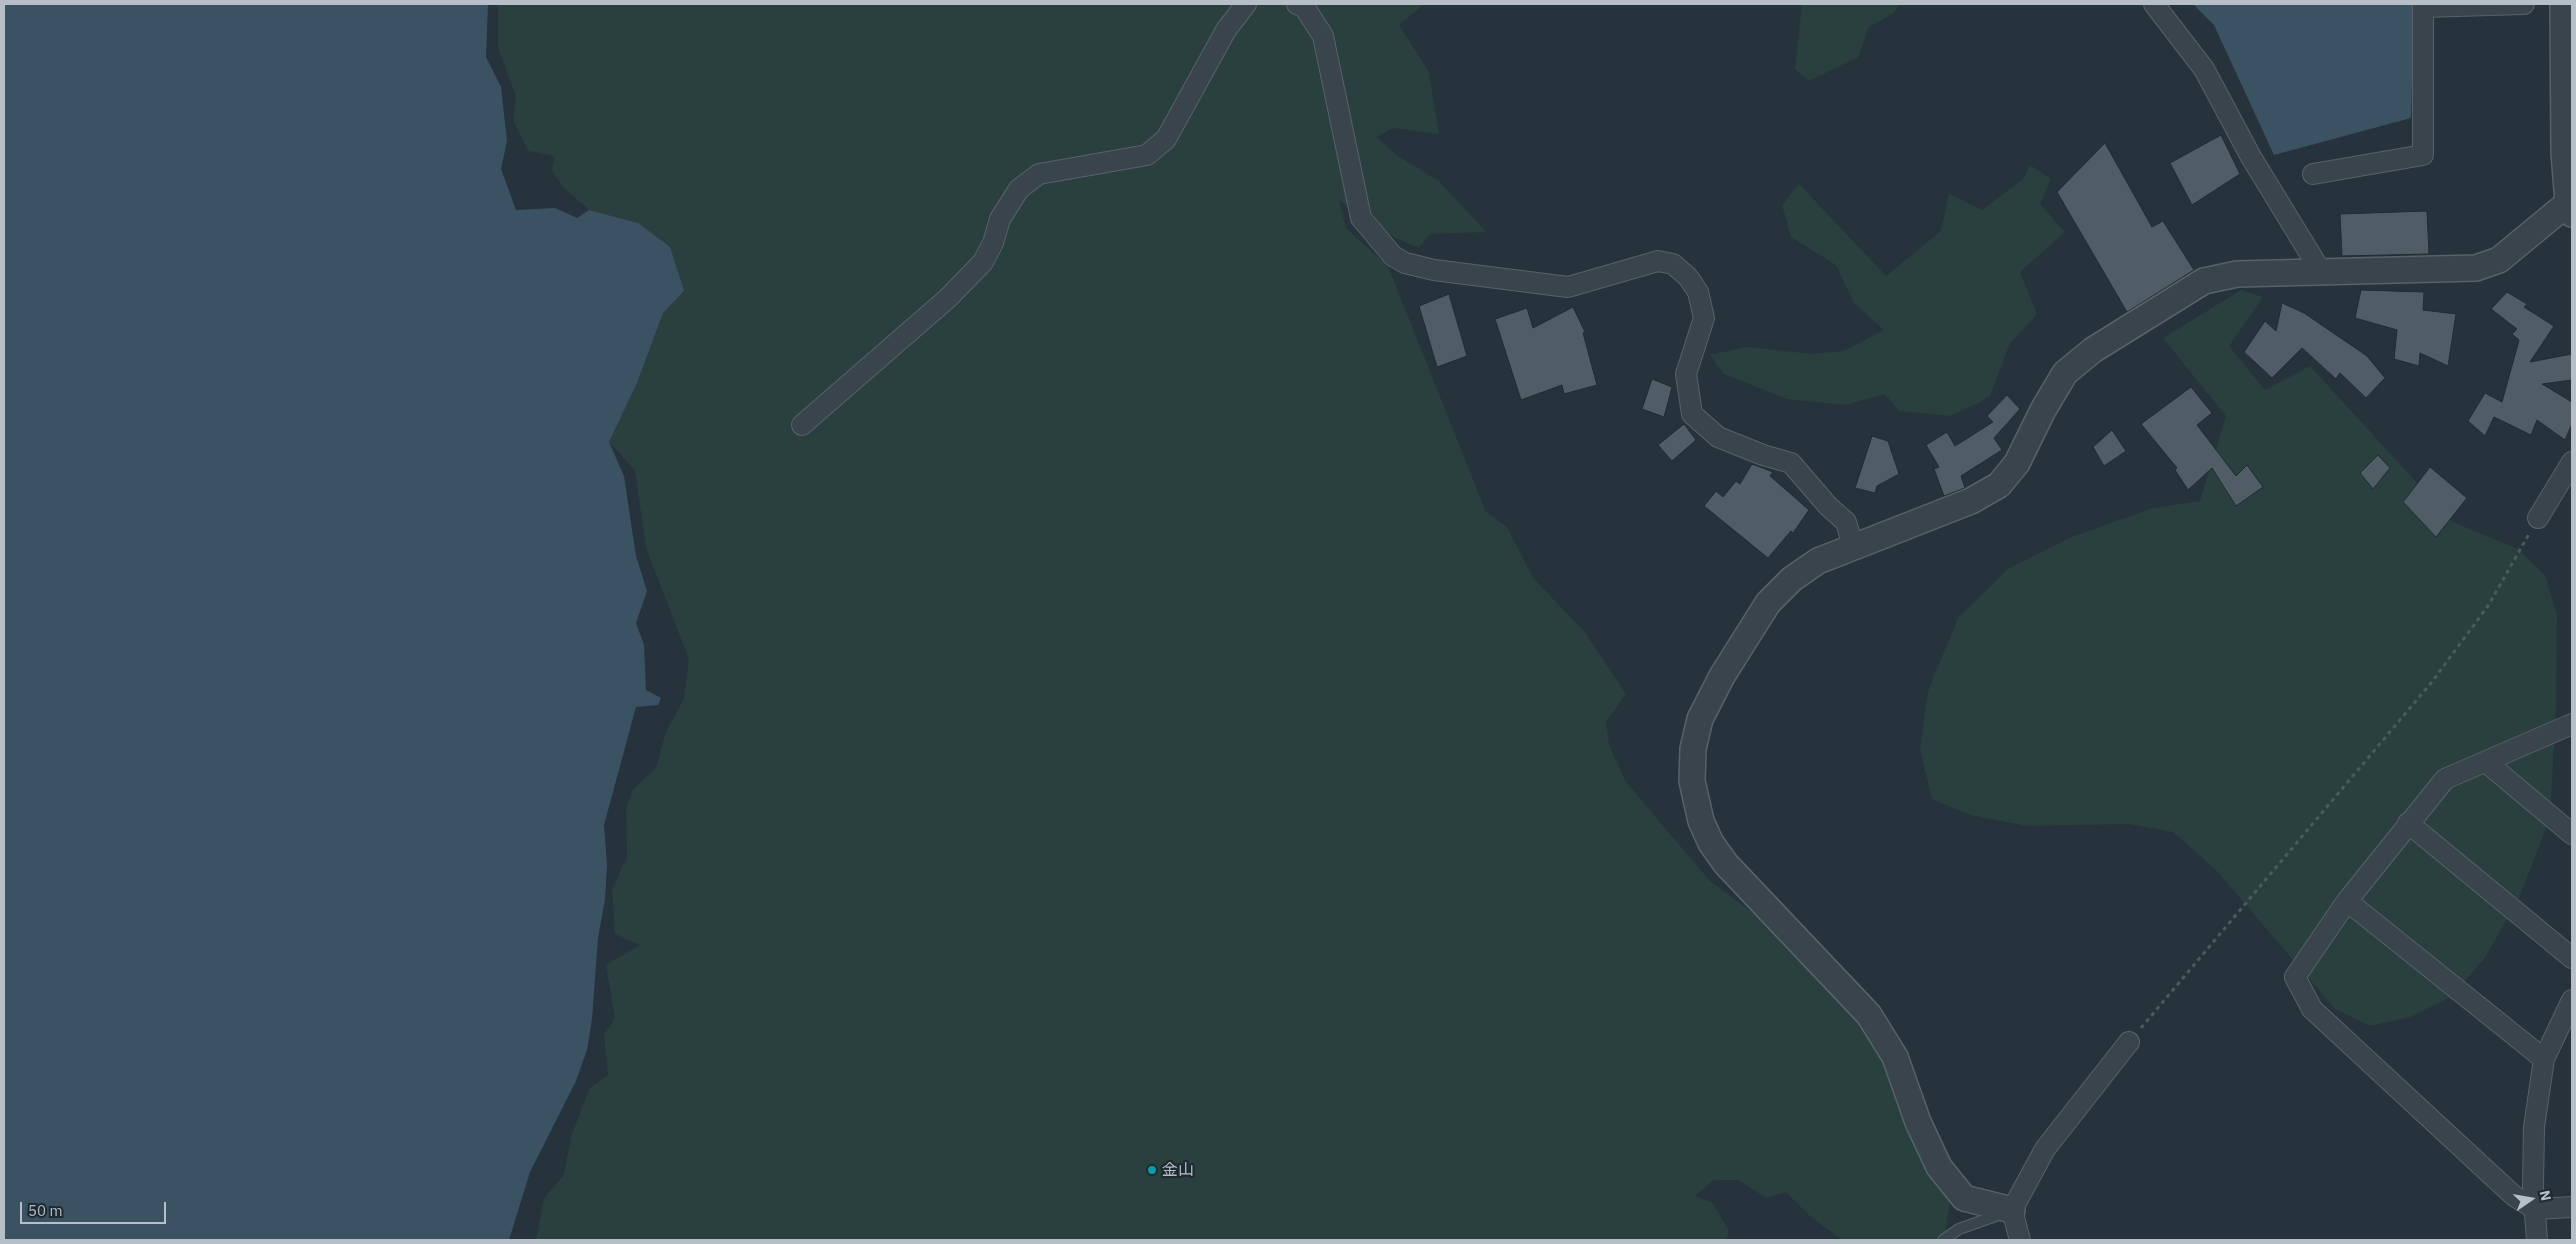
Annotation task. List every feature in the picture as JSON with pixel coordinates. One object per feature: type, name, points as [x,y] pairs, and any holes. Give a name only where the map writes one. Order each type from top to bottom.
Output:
[{"type":"street","points":[[802,425],[948,298],[983,262],[993,243],[1000,219],[1019,189],[1039,174],[1147,155],[1166,139],[1226,30],[1246,4]]},
{"type":"street","points":[[1297,4],[1305,8],[1323,36],[1361,218],[1392,256],[1405,263],[1434,270],[1568,287],[1658,261],[1673,264],[1688,276],[1698,292],[1704,318],[1686,374],[1692,414],[1718,437],[1763,455],[1791,463],[1828,506],[1846,522],[1853,546]]},
{"type":"street","points":[[2154,4],[2204,69],[2251,157],[2320,270]]},
{"type":"street","points":[[2313,174],[2423,156],[2423,7],[2524,4]]},
{"type":"street","points":[[2012,1210],[1964,1198],[1939,1167],[1918,1122],[1895,1057],[1869,1015],[1726,864],[1711,843],[1701,821],[1692,781],[1693,749],[1700,719],[1744,638],[1768,603],[1792,579],[1818,560],[1971,501],[1999,485],[2017,464],[2043,410],[2065,373],[2093,350],[2204,282],[2237,274],[2320,270],[2476,268],[2499,260],[2571,207],[2564,152],[2563,4]]},
{"type":"street","points":[[2538,518],[2572,462]]},
{"type":"street","points":[[2572,724],[2445,779],[2347,901],[2295,978],[2312,1009],[2514,1196],[2534,1209],[2572,1207]]},
{"type":"street","points":[[2486,762],[2572,834]]},
{"type":"street","points":[[2408,823],[2572,958]]},
{"type":"street","points":[[2347,901],[2544,1059]]},
{"type":"street","points":[[2537,1240],[2534,1209],[2534,1127],[2544,1059],[2572,1000]]},
{"type":"street","points":[[2020,1240],[2012,1210],[2045,1148],[2129,1042]]},
{"type":"lane","points":[[1943,1240],[1959,1229],[2012,1210]]},
{"type":"path","points":[[2129,1042],[2431,683],[2488,606],[2538,518]]},
{"type":"green space","points":[[498,4],[1424,4],[1399,25],[1429,72],[1439,134],[1393,128],[1376,137],[1398,156],[1439,181],[1486,232],[1430,234],[1419,248],[1392,236],[1373,221],[1339,201],[1346,228],[1388,266],[1486,512],[1507,527],[1533,578],[1584,631],[1626,694],[1606,722],[1609,745],[1626,782],[1710,881],[1860,992],[1951,1196],[1945,1234],[1934,1240],[1842,1240],[1810,1216],[1786,1192],[1766,1198],[1738,1180],[1714,1180],[1695,1196],[1713,1203],[1729,1231],[1726,1240],[536,1240],[544,1198],[564,1175],[571,1136],[590,1088],[608,1075],[604,1035],[615,1019],[606,965],[640,945],[615,934],[612,889],[627,857],[626,808],[633,789],[656,768],[666,732],[684,698],[689,659],[646,548],[635,470],[609,442],[641,372],[663,313],[684,291],[638,223],[589,210],[562,186],[552,170],[555,156],[528,151],[513,120],[516,96],[498,48]]},
{"type":"green space","points":[[1802,4],[1899,4],[1894,13],[1869,27],[1858,57],[1809,81],[1795,69]]},
{"type":"green space","points":[[2030,165],[2051,179],[2040,204],[2065,232],[2020,272],[2037,314],[2009,345],[1990,396],[1951,416],[1899,411],[1885,394],[1845,405],[1787,399],[1724,374],[1710,355],[1747,347],[1813,354],[1843,351],[1884,330],[1854,303],[1836,265],[1791,237],[1782,205],[1799,184],[1886,276],[1941,231],[1949,194],[1982,210],[2023,179]]},
{"type":"green space","points":[[2241,290],[2263,297],[2229,346],[2265,390],[2310,366],[2453,522],[2518,549],[2545,575],[2557,615],[2556,705],[2550,818],[2519,898],[2484,959],[2451,997],[2410,1017],[2370,1026],[2335,1009],[2217,871],[2173,832],[2129,824],[2028,826],[1970,815],[1932,799],[1920,749],[1928,691],[1958,618],[2009,568],[2069,538],[2153,508],[2200,501],[2226,416],[2163,338]]},
{"type":"water","points":[[4,4],[488,4],[486,57],[501,87],[507,141],[501,169],[516,210],[555,208],[577,218],[589,210],[638,223],[670,247],[684,291],[663,313],[637,383],[609,442],[624,476],[636,556],[647,591],[636,623],[644,645],[646,690],[661,698],[658,705],[636,707],[604,825],[607,865],[605,899],[598,938],[592,1019],[587,1050],[576,1081],[530,1172],[509,1240],[4,1240]]},
{"type":"water","points":[[2193,4],[2414,4],[2411,118],[2274,155],[2214,25]]},
{"type":"building","points":[[2221,135],[2240,174],[2192,205],[2170,163]]},
{"type":"building","points":[[2105,143],[2152,227],[2163,221],[2194,270],[2127,312],[2057,192]]},
{"type":"building","points":[[2427,211],[2429,254],[2342,256],[2340,214]]},
{"type":"building","points":[[2361,290],[2424,292],[2423,310],[2456,314],[2448,366],[2420,353],[2419,366],[2394,359],[2397,330],[2355,318]]},
{"type":"building","points":[[2507,292],[2527,304],[2524,307],[2554,326],[2530,362],[2572,354],[2572,380],[2542,384],[2572,402],[2572,424],[2565,440],[2537,420],[2531,435],[2494,417],[2485,436],[2468,421],[2485,393],[2502,402],[2519,340],[2512,334],[2517,329],[2491,309]]},
{"type":"building","points":[[1449,294],[1467,356],[1437,367],[1419,306]]},
{"type":"building","points":[[2282,303],[2304,313],[2367,356],[2385,378],[2366,398],[2340,373],[2336,379],[2302,348],[2272,378],[2244,352],[2265,321],[2276,331]]},
{"type":"building","points":[[1573,307],[1585,332],[1583,333],[1597,385],[1564,394],[1562,385],[1521,400],[1495,319],[1527,308],[1533,328]]},
{"type":"building","points":[[1652,379],[1672,387],[1664,417],[1642,409]]},
{"type":"building","points":[[2191,387],[2212,413],[2197,425],[2236,476],[2247,465],[2263,487],[2236,506],[2212,468],[2188,490],[2175,470],[2177,468],[2141,424]]},
{"type":"building","points":[[2007,395],[2020,409],[1994,438],[2002,450],[1961,476],[1965,488],[1944,496],[1934,469],[1939,467],[1926,445],[1947,432],[1955,446],[1993,422],[1987,416]]},
{"type":"building","points":[[1684,424],[1696,440],[1672,461],[1658,445]]},
{"type":"building","points":[[2112,430],[2126,451],[2104,466],[2093,447]]},
{"type":"building","points":[[1872,436],[1888,441],[1899,474],[1877,486],[1875,493],[1855,488]]},
{"type":"building","points":[[2378,455],[2390,468],[2373,489],[2360,473]]},
{"type":"building","points":[[1752,464],[1773,472],[1770,476],[1809,510],[1793,533],[1791,531],[1768,558],[1704,506],[1716,491],[1723,497],[1736,481],[1740,484]]},
{"type":"building","points":[[2430,467],[2467,498],[2436,537],[2403,502]]},
{"type":"place","name":"金山","points":[[1152,1170]]}]
